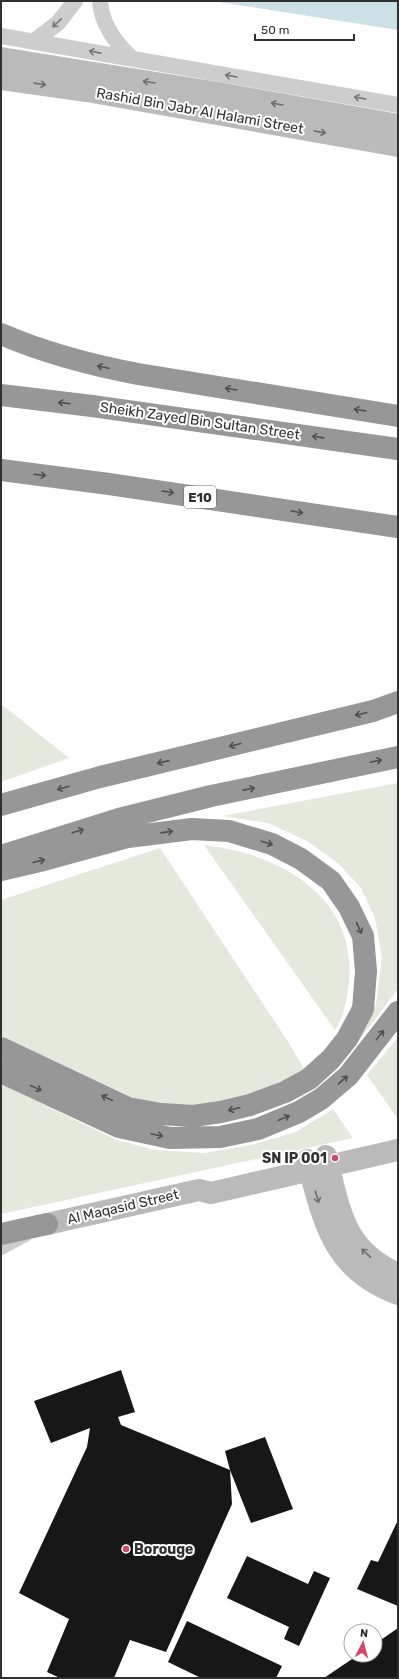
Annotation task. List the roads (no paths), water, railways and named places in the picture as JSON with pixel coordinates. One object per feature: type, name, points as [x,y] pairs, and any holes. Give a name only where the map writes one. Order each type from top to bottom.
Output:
[{"type":"highway","points":[[1,334],[58,355],[98,366],[138,374],[398,416]]},
{"type":"highway","name":"Sheikh Zayed Bin Sultan Street","points":[[1,395],[100,407],[398,449]]},
{"type":"highway","name":"E10","points":[[1,470],[117,485],[398,527]]},
{"type":"highway","points":[[1,805],[100,777],[373,711],[398,702]]},
{"type":"highway","points":[[1,870],[211,796],[398,757]]},
{"type":"highway","points":[[1,856],[123,828],[229,831],[272,844],[301,859],[331,881],[349,907],[363,936],[366,971],[363,1009],[347,1039],[331,1059],[309,1079],[285,1092],[221,1112],[194,1116],[161,1114],[128,1108],[1,1048]]},
{"type":"highway","points":[[1,1072],[118,1127],[170,1138],[220,1137],[258,1129],[299,1112],[321,1099],[348,1076],[398,1012]]},
{"type":"highway","points":[[1,1234],[47,1224]]},
{"type":"main road","name":"Rashid Bin Jabr Al Halami Street","points":[[1,58],[205,91],[398,125]]},
{"type":"main road","name":"Rashid Bin Jabr Al Halami Street","points":[[1,79],[95,92],[398,146]]},
{"type":"main road","name":"Al Maqasid Street","points":[[47,1224],[199,1190],[202,1184],[208,1180],[271,1165],[318,1163],[362,1153],[398,1140]]},
{"type":"main road","name":"Al Maqasid Street","points":[[362,1153],[398,1150]]},
{"type":"main road","points":[[318,1163],[352,1237],[368,1256],[382,1266],[398,1274]]},
{"type":"main road","points":[[318,1163],[327,1228],[341,1253],[361,1274],[373,1282],[398,1294]]},
{"type":"street","points":[[34,41],[58,23],[75,1]]},
{"type":"street","points":[[100,1],[100,9],[110,33],[123,51],[133,59]]},
{"type":"street","points":[[1,36],[398,105]]},
{"type":"street","points":[[1,1247],[16,1238],[47,1224]]},
{"type":"water","points":[[212,1],[398,1],[398,30]]},
{"type":"place","name":"SN IP 001","points":[[335,1158]]},
{"type":"place","name":"Borouge","points":[[126,1549]]}]
